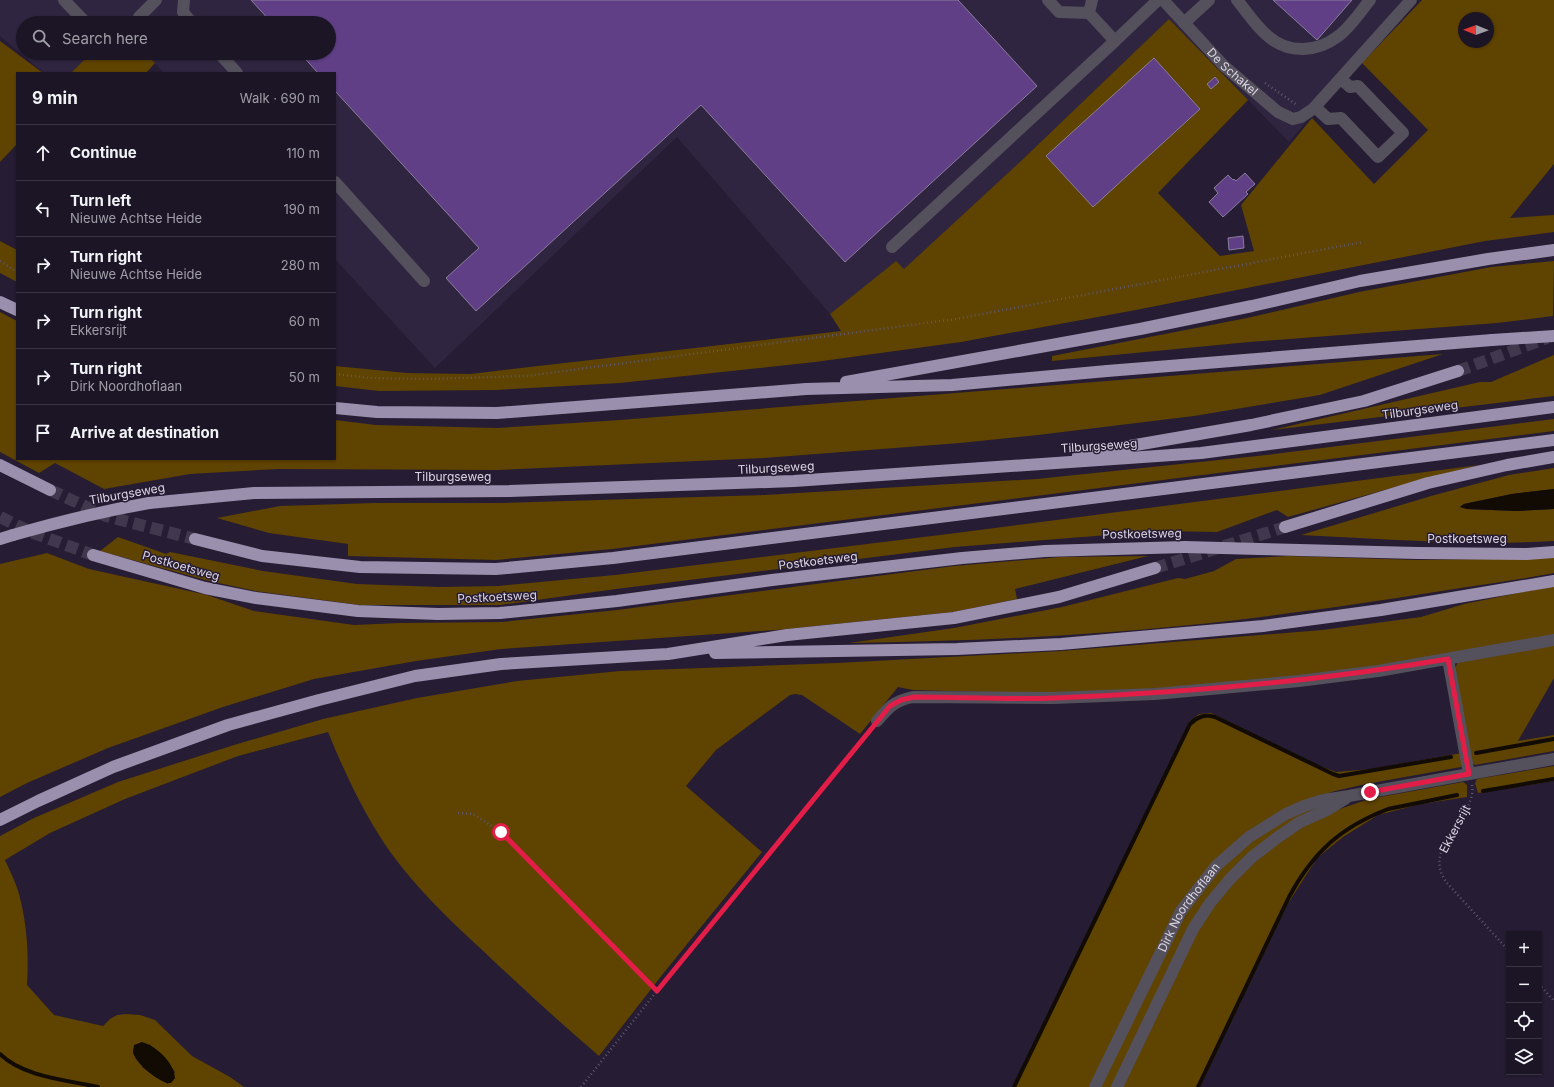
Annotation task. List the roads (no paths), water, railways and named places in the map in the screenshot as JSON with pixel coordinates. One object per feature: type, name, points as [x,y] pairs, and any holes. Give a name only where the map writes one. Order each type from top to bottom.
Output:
[{"type":"highway","points":[[806,390],[1140,329],[1252,306],[1360,281],[1488,259],[1554,250]]},
{"type":"highway","points":[[0,302],[16,310]]},
{"type":"highway","points":[[336,408],[377,412],[497,413],[806,390],[952,385],[1554,336]]},
{"type":"highway","points":[[1012,466],[1251,425],[1364,401],[1458,371]]},
{"type":"highway","name":"Tilburgseweg","points":[[0,539],[61,521],[108,510],[149,503],[254,493],[510,491],[794,481],[1201,453],[1554,407]]},
{"type":"highway","points":[[195,539],[262,556],[360,567],[496,569],[613,558],[1554,440]]},
{"type":"highway","points":[[1285,527],[1428,483],[1506,465],[1554,457]]},
{"type":"highway","points":[[0,465],[50,490]]},
{"type":"highway","name":"Postkoetsweg","points":[[93,555],[205,588],[256,598],[358,611],[438,614],[500,613],[617,601],[780,579],[1045,551],[1185,547],[1417,553],[1526,554],[1554,552]]},
{"type":"highway","points":[[668,654],[787,635],[954,618],[1059,597],[1155,568]]},
{"type":"highway","points":[[0,820],[113,767],[228,725],[415,676],[501,664],[668,654],[957,649],[1061,644],[1264,626],[1381,610],[1554,581]]},
{"type":"street","points":[[64,0],[79,16]]},
{"type":"street","points":[[140,16],[156,0]]},
{"type":"street","points":[[184,0],[183,12],[186,16]]},
{"type":"street","points":[[1048,0],[1059,12],[1089,13],[1115,42]]},
{"type":"street","points":[[1089,13],[1092,0]]},
{"type":"street","points":[[892,247],[1115,42],[1158,0]]},
{"type":"street","name":"De Schakel","points":[[1163,0],[1224,66],[1278,112],[1292,119],[1301,117],[1314,108],[1411,0]]},
{"type":"street","points":[[1184,23],[1209,0]]},
{"type":"street","points":[[1237,0],[1268,37],[1280,45],[1294,49],[1307,49],[1326,45],[1339,36],[1370,0]]},
{"type":"street","points":[[225,60],[236,72]]},
{"type":"street","points":[[1314,108],[1328,119],[1341,118],[1378,157],[1403,133],[1358,86],[1350,87],[1341,79]]},
{"type":"street","points":[[336,183],[424,281]]},
{"type":"street","points":[[878,721],[890,706],[901,700],[914,697],[1054,698],[1155,694],[1313,679],[1378,671],[1554,640]]},
{"type":"street","points":[[1448,659],[1469,774]]},
{"type":"street","name":"Dirk Noordhoflaan","points":[[1095,1087],[1181,910],[1216,866],[1249,837],[1286,814],[1323,800],[1554,759]]},
{"type":"street","name":"Dirk Noordhoflaan","points":[[1117,1087],[1194,929],[1210,903],[1252,856],[1272,840],[1300,822],[1327,810],[1349,796]]},
{"type":"waterway","points":[[1014,1087],[1190,724],[1195,720],[1204,716],[1215,717],[1339,776],[1451,757]]},
{"type":"waterway","points":[[1476,753],[1554,739]]},
{"type":"waterway","points":[[1483,791],[1554,779]]},
{"type":"waterway","points":[[1198,1087],[1289,897],[1298,881],[1318,854],[1342,833],[1371,816],[1388,809],[1457,795]]},
{"type":"waterway","name":"Ekkersrijt","points":[[0,1054],[10,1062],[33,1073],[59,1080],[98,1087]]},
{"type":"tunnel","points":[[1458,371],[1547,338]]},
{"type":"tunnel","points":[[50,490],[106,516],[195,539]]},
{"type":"tunnel","points":[[0,517],[31,532],[93,555]]},
{"type":"tunnel","points":[[1155,568],[1285,527]]}]
